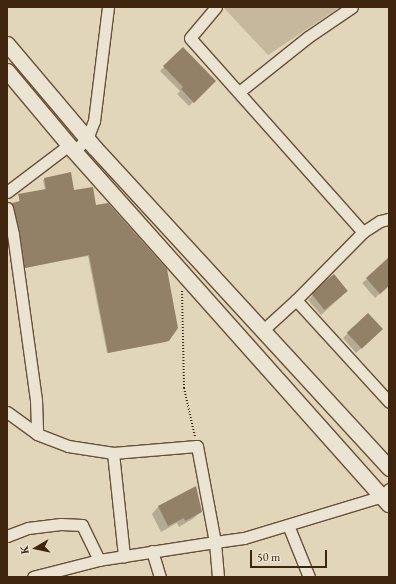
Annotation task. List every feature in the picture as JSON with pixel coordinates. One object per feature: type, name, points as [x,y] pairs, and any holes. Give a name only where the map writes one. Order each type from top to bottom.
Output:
[{"type":"main road","points":[[7,44],[87,139],[389,468]]},
{"type":"main road","points":[[7,71],[71,148],[387,496]]},
{"type":"street","points":[[7,192],[71,148],[87,139],[94,121],[108,7]]},
{"type":"street","points":[[216,7],[190,38],[363,232]]},
{"type":"street","points":[[239,92],[308,37],[352,7]]},
{"type":"street","points":[[7,208],[13,234],[36,400],[37,434]]},
{"type":"street","points":[[262,331],[296,300],[363,232],[380,222],[389,219]]},
{"type":"street","points":[[296,300],[389,402]]},
{"type":"street","points":[[7,412],[37,434],[68,446],[113,453],[197,446],[215,542],[218,577]]},
{"type":"street","points":[[113,453],[124,556]]},
{"type":"street","points":[[33,577],[98,560],[244,538],[387,496]]},
{"type":"street","points":[[7,536],[28,528],[61,524],[82,525],[98,560]]},
{"type":"street","points":[[288,526],[309,577]]},
{"type":"street","points":[[152,552],[160,577]]},
{"type":"path","points":[[182,271],[184,388],[197,446]]},
{"type":"shaded area","points":[[340,7],[268,55],[224,8]]},
{"type":"building","points":[[183,47],[216,81],[194,103],[181,89],[183,87],[163,66]]},
{"type":"building","points":[[71,172],[74,190],[93,187],[96,205],[108,203],[167,269],[178,328],[169,341],[108,353],[89,255],[25,268],[20,232],[12,203],[20,201],[18,194],[46,189],[44,178]]},
{"type":"building","points":[[389,257],[389,286],[380,294],[366,278]]},
{"type":"building","points":[[334,274],[348,291],[325,310],[311,293]]},
{"type":"building","points":[[368,313],[383,329],[362,349],[347,333]]},
{"type":"building","points":[[196,486],[202,512],[185,521],[184,518],[168,526],[158,506]]}]
